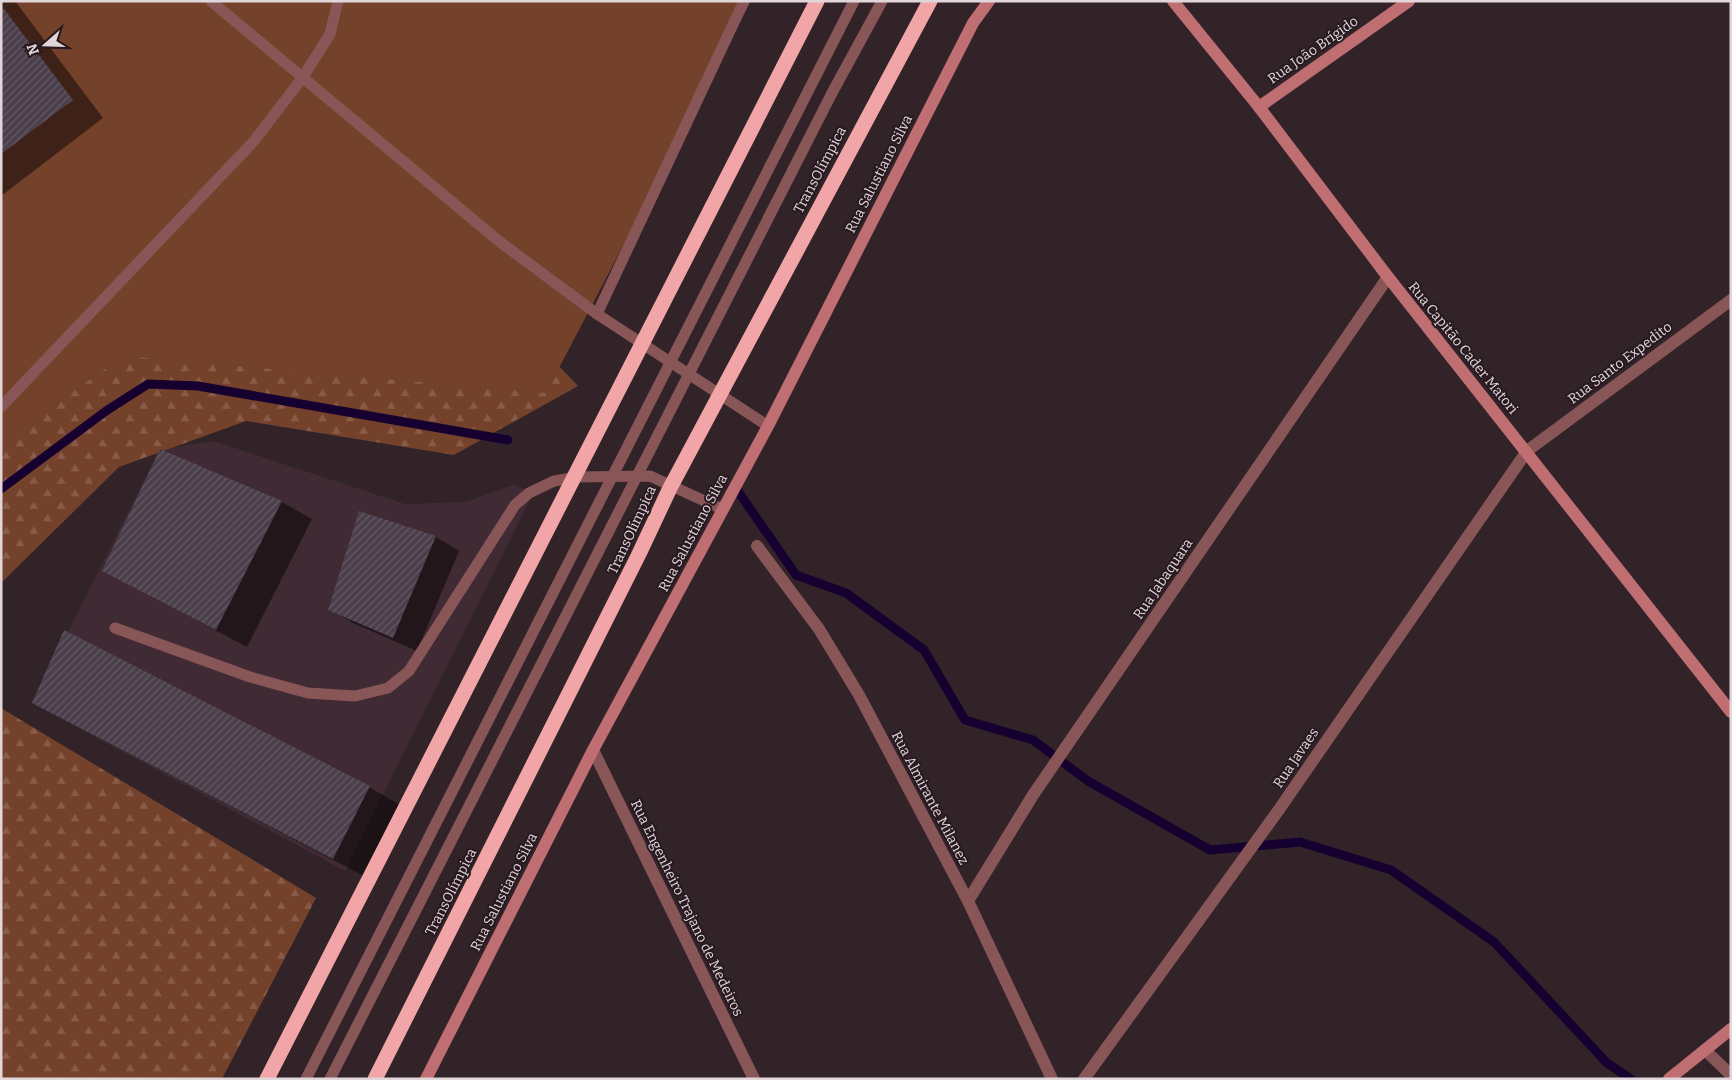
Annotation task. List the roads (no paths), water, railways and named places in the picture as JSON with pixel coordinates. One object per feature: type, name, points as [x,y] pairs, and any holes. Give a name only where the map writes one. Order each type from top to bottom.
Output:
[{"type":"highway","points":[[267,1079],[817,1]]},
{"type":"highway","name":"TransOlímpica","points":[[375,1079],[639,554],[670,488],[930,1]]},
{"type":"street","name":"Rua Salustiano Silva","points":[[426,1079],[593,750],[768,426],[987,1]]},
{"type":"street","name":"Rua Capitão Cader Matori","points":[[1173,1],[1259,106],[1388,277],[1731,712]]},
{"type":"street","name":"Rua João Brígido","points":[[1259,106],[1409,1]]},
{"type":"street","name":"Rua Jabaquara","points":[[968,901],[1033,795],[1388,277]]},
{"type":"street","name":"Rua Santo Expedito","points":[[1527,451],[1731,300]]},
{"type":"street","name":"Rua Javaes","points":[[1084,1079],[1278,811],[1527,451]]},
{"type":"street","name":"Rua Almirante Milanez","points":[[757,546],[819,629],[859,695],[968,901],[1052,1079]]},
{"type":"street","name":"Rua Engenheiro Trajano de Medeiros","points":[[593,750],[754,1079]]},
{"type":"street","points":[[1669,1079],[1731,1029]]},
{"type":"street","points":[[1705,1050],[1731,1075]]},
{"type":"lane","points":[[211,1],[500,242],[597,314],[768,426]]},
{"type":"lane","points":[[1,407],[254,141],[303,78],[330,34],[338,1]]},
{"type":"lane","points":[[597,314],[744,1]]},
{"type":"lane","points":[[306,1079],[854,1]]},
{"type":"lane","name":"TransOlímpica","points":[[330,1079],[818,120],[882,1]]},
{"type":"lane","points":[[115,628],[250,677],[308,693],[355,696],[388,688],[409,671],[515,505],[529,492],[554,481],[577,477],[650,476],[722,509]]},
{"type":"waterway","points":[[1,489],[106,411],[148,384],[198,386],[508,440]]},
{"type":"waterway","points":[[735,487],[796,575],[846,593],[924,650],[965,720],[1033,740],[1088,781],[1210,850],[1300,842],[1391,870],[1494,942],[1607,1063],[1631,1079]]}]
